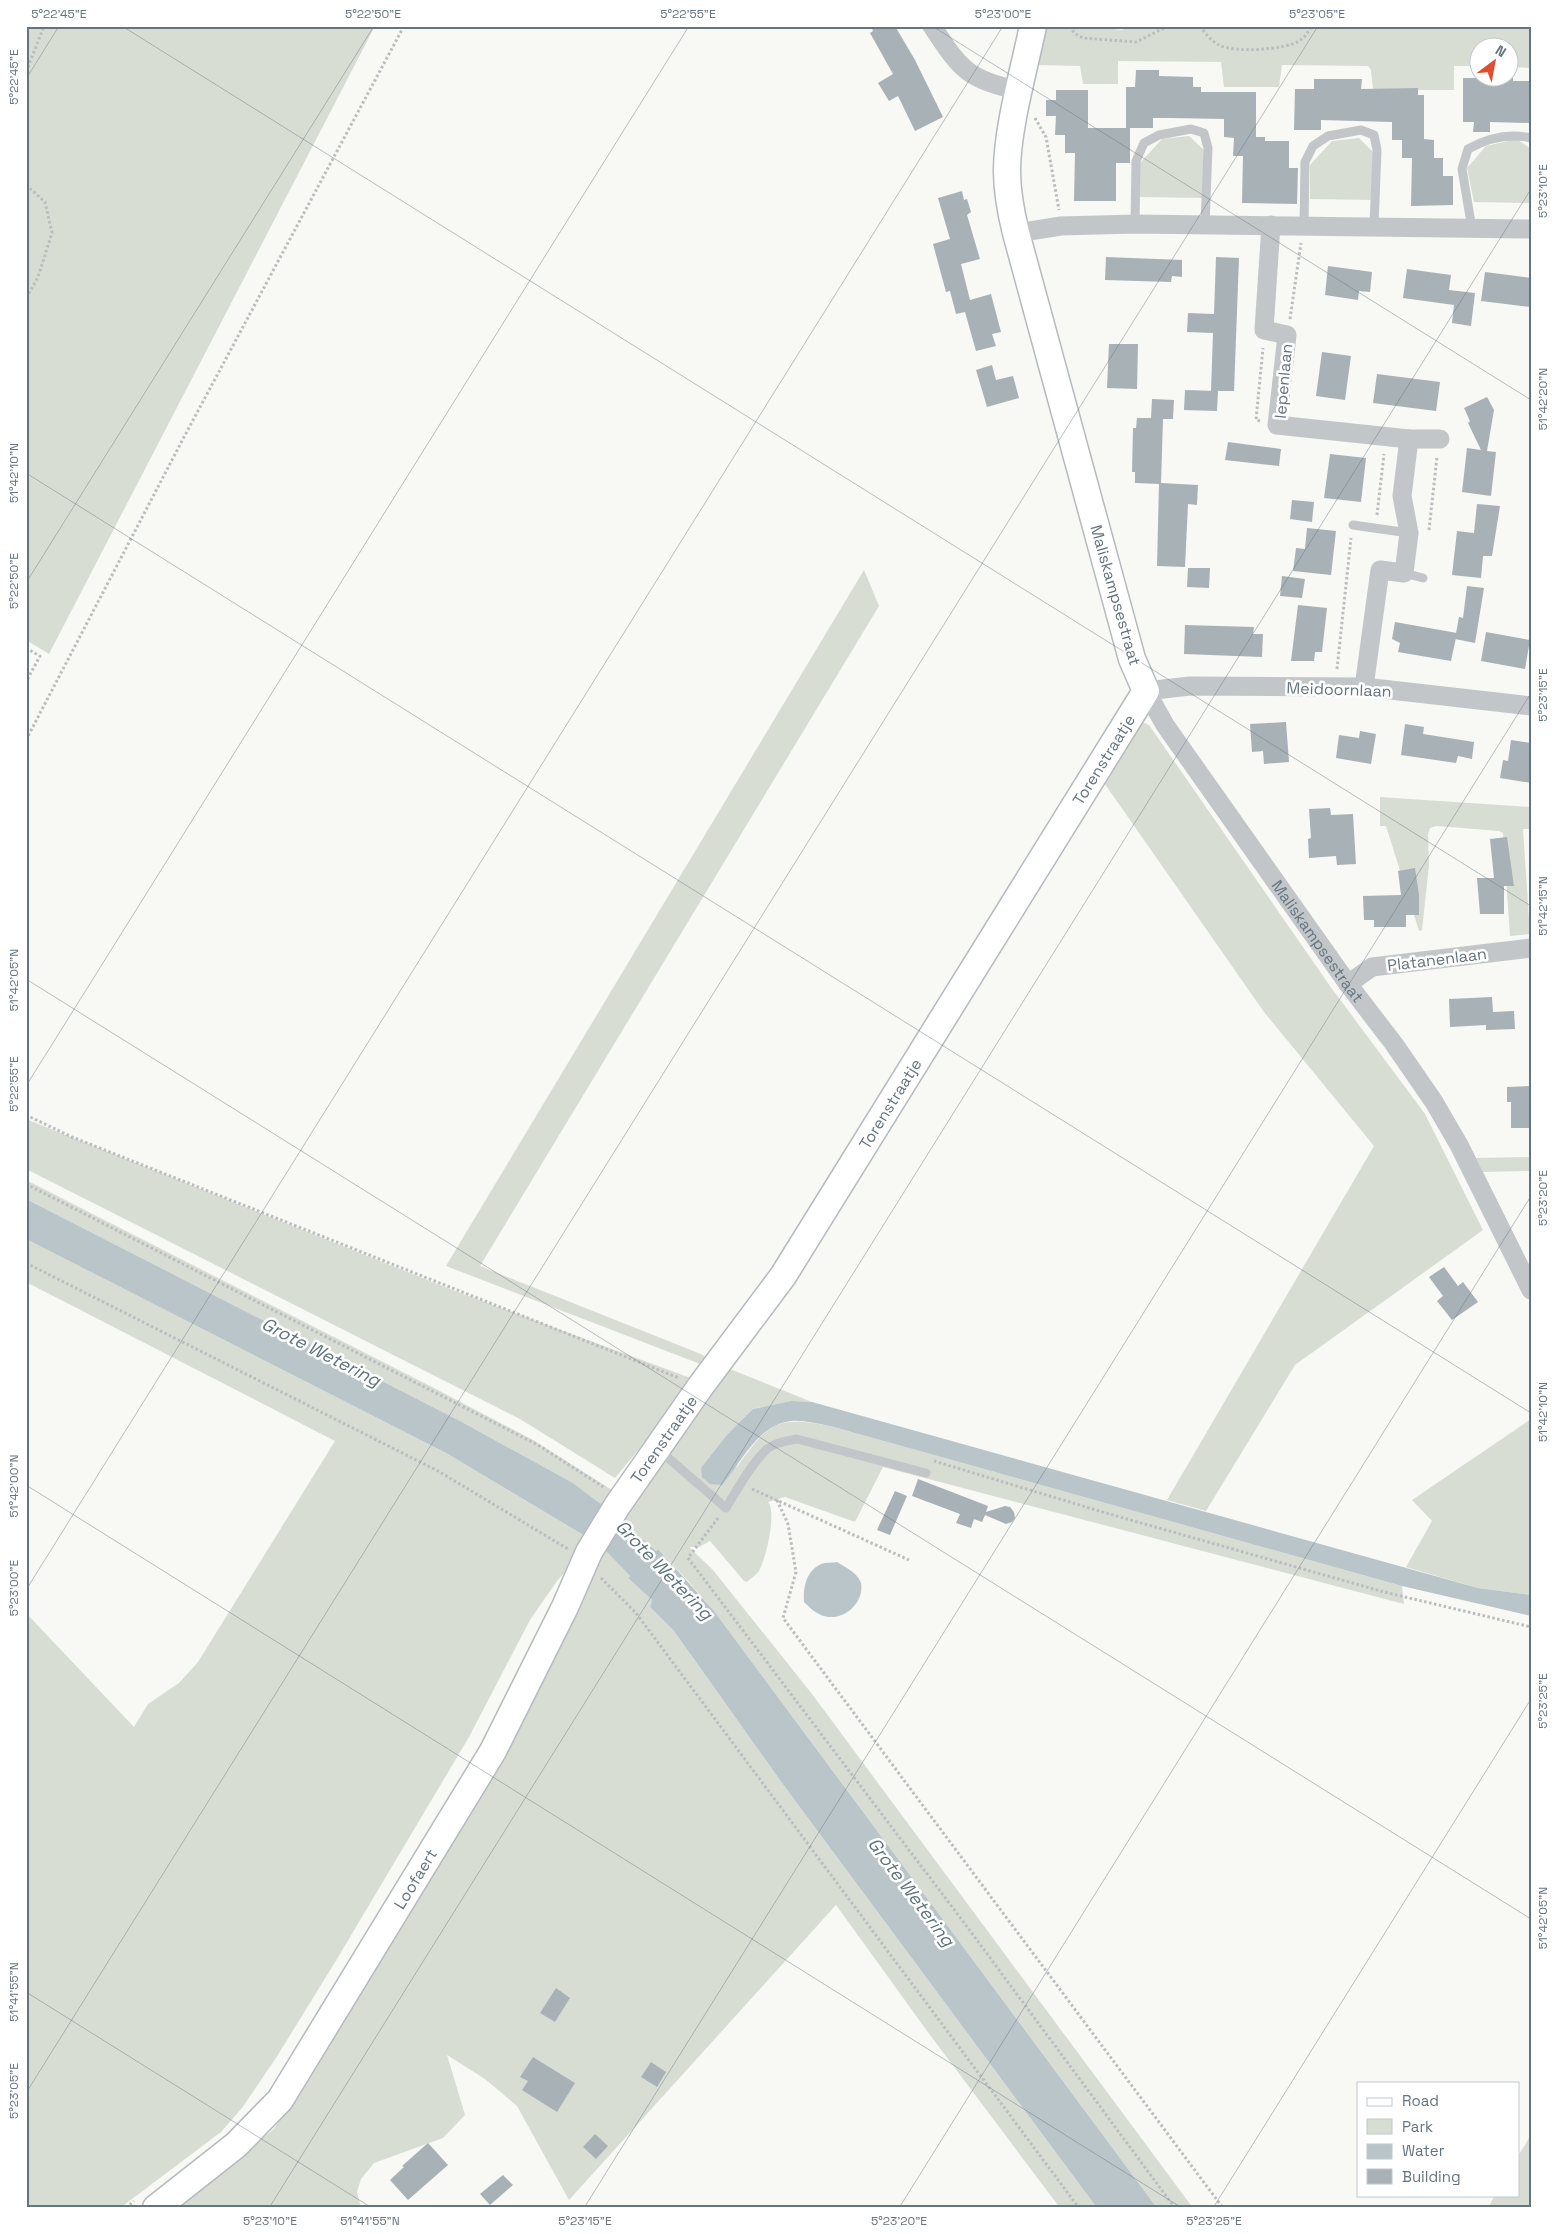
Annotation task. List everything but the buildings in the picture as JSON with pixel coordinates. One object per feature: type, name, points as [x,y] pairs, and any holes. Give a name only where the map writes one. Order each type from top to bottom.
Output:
[{"type":"street","points":[[932,26],[956,62],[974,77],[996,86],[1020,91]]},
{"type":"street","name":"Maliskampsestraat","points":[[1033,26],[1010,140],[1007,171],[1010,203],[1016,233],[1132,659],[1146,691],[1165,725],[1434,1102],[1459,1145],[1531,1290]]},
{"type":"street","points":[[1016,233],[1062,226],[1135,224],[1531,229]]},
{"type":"street","name":"Iepenlaan","points":[[1271,225],[1264,330],[1287,335],[1277,425],[1409,439],[1440,439]]},
{"type":"street","points":[[1364,688],[1380,570],[1404,573],[1409,533],[1402,496],[1409,439]]},
{"type":"street","name":"Meidoornlaan","points":[[1146,691],[1190,686],[1364,688],[1531,706]]},
{"type":"street","name":"Torenstraatje","points":[[620,1502],[656,1448],[783,1276],[1146,691]]},
{"type":"street","name":"Platanenlaan","points":[[1348,984],[1372,967],[1531,948]]},
{"type":"street","name":"Loofaert","points":[[156,2208],[236,2145],[280,2100],[493,1752],[587,1557],[620,1502]]},
{"type":"lane","points":[[1135,224],[1136,160],[1144,144],[1159,135],[1191,128],[1204,133],[1208,148],[1205,225]]},
{"type":"lane","points":[[1304,226],[1305,162],[1313,146],[1328,136],[1361,130],[1374,135],[1377,150],[1374,226]]},
{"type":"lane","points":[[1472,229],[1462,169],[1468,149],[1481,142],[1516,134],[1531,138]]},
{"type":"lane","points":[[1353,525],[1409,533]]},
{"type":"lane","points":[[1404,573],[1423,578]]},
{"type":"lane","points":[[656,1448],[726,1508],[740,1483],[767,1449],[783,1441],[798,1439],[926,1473]]},
{"type":"path","points":[[26,72],[44,26]]},
{"type":"path","points":[[26,740],[184,436],[404,26]]},
{"type":"path","points":[[1070,26],[1074,33],[1083,38],[1136,42],[1168,26]]},
{"type":"path","points":[[1200,26],[1209,38],[1219,45],[1235,51],[1297,42],[1307,35],[1311,26]]},
{"type":"path","points":[[1020,91],[1046,136],[1062,226]]},
{"type":"path","points":[[26,185],[45,202],[52,232],[38,277],[26,299]]},
{"type":"path","points":[[1287,335],[1304,226]]},
{"type":"path","points":[[1376,528],[1386,436]]},
{"type":"path","points":[[1428,538],[1440,439]]},
{"type":"path","points":[[1335,688],[1353,525]]},
{"type":"path","points":[[26,648],[40,656],[26,682]]},
{"type":"path","points":[[26,1115],[81,1141],[700,1387]]},
{"type":"path","points":[[26,1184],[538,1445],[620,1502]]},
{"type":"path","points":[[26,1263],[438,1471],[587,1557],[636,1613],[1079,2208]]},
{"type":"path","points":[[932,1461],[1106,1513],[1384,1592],[1531,1627]]},
{"type":"path","points":[[740,1483],[909,1560]]},
{"type":"path","points":[[777,1500],[788,1524],[796,1572],[782,1618],[1223,2208]]},
{"type":"path","points":[[726,1508],[688,1558],[965,1924],[1174,2208]]},
{"type":"green space","points":[[26,26],[375,26],[49,654],[26,640]]},
{"type":"green space","points":[[1044,26],[1085,26],[1123,30],[1123,26],[1531,26],[1531,68],[1520,67],[1520,38],[1470,38],[1470,66],[1454,66],[1454,90],[1373,90],[1371,70],[1368,66],[1282,65],[1279,87],[1224,87],[1221,62],[1118,61],[1118,84],[1083,84],[1080,66],[1036,65]]},
{"type":"green space","points":[[1189,136],[1204,150],[1202,198],[1140,197],[1140,163],[1162,139]]},
{"type":"green space","points":[[1359,138],[1373,152],[1371,200],[1310,199],[1310,165],[1332,141]]},
{"type":"green space","points":[[1517,139],[1531,149],[1531,203],[1474,202],[1467,168],[1486,146]]},
{"type":"green space","points":[[864,570],[879,606],[480,1266],[701,1354],[714,1361],[708,1367],[446,1266]]},
{"type":"green space","points":[[1137,720],[1149,725],[1330,986],[1425,1114],[1483,1230],[1295,1365],[1206,1511],[1167,1500],[1374,1146],[1264,1012],[1100,777]]},
{"type":"green space","points":[[1380,797],[1531,807],[1531,829],[1523,829],[1530,934],[1510,936],[1503,833],[1499,831],[1437,826],[1430,828],[1428,835],[1429,865],[1422,930],[1419,931],[1386,826],[1380,826]]},
{"type":"green space","points":[[26,1119],[455,1291],[696,1380],[615,1478],[520,1419],[26,1169]]},
{"type":"green space","points":[[1531,1157],[1531,1171],[1483,1172],[1476,1158]]},
{"type":"green space","points":[[26,1180],[533,1440],[612,1490],[603,1506],[573,1483],[462,1422],[26,1199]]},
{"type":"green space","points":[[26,1239],[446,1453],[585,1536],[568,1569],[557,1581],[530,1620],[469,1737],[337,1959],[276,2058],[242,2108],[221,2132],[120,2208],[26,2208],[26,1613],[134,1727],[148,1704],[179,1683],[198,1662],[335,1441],[26,1282]]},
{"type":"green space","points":[[725,1367],[812,1402],[791,1401],[752,1409],[736,1468],[756,1441],[774,1426],[796,1422],[830,1426],[1402,1586],[1404,1604],[883,1467],[855,1522],[785,1497],[768,1502],[771,1525],[767,1547],[759,1571],[747,1582],[744,1581],[710,1541],[699,1547],[689,1547],[713,1570],[812,1694],[1193,2208],[1157,2208],[714,1611],[658,1549],[656,1551],[618,1517]]},
{"type":"green space","points":[[1531,1419],[1531,1595],[1478,1588],[1406,1567],[1432,1521],[1412,1500]]},
{"type":"green space","points":[[604,1549],[630,1576],[628,1578],[652,1600],[650,1607],[674,1631],[782,1783],[1097,2208],[1060,2208],[930,2035],[836,1905],[569,2200],[517,2106],[485,2079],[447,2055],[465,2115],[443,2138],[374,2163],[361,2179],[357,2192],[361,2208],[174,2208],[274,2129],[358,1987]]},
{"type":"green space","points":[[1531,2135],[1531,2208],[1488,2208],[1494,2196],[1520,2196],[1520,2153]]},
{"type":"water","name":"Grote Wetering","points":[[26,1199],[462,1422],[573,1483],[618,1517],[656,1551],[658,1549],[714,1611],[1157,2208],[1097,2208],[782,1783],[674,1631],[650,1607],[652,1600],[628,1578],[630,1576],[604,1549],[446,1453],[26,1239]]},
{"type":"water","points":[[791,1401],[812,1402],[1478,1588],[1531,1595],[1531,1616],[1402,1586],[811,1422],[791,1421],[769,1429],[751,1446],[722,1485],[710,1484],[702,1477],[701,1468],[727,1435],[753,1409]]},
{"type":"water","points":[[837,1562],[857,1576],[861,1583],[861,1591],[859,1599],[849,1611],[835,1617],[827,1617],[815,1612],[804,1602],[806,1580],[816,1567],[823,1563]]}]
